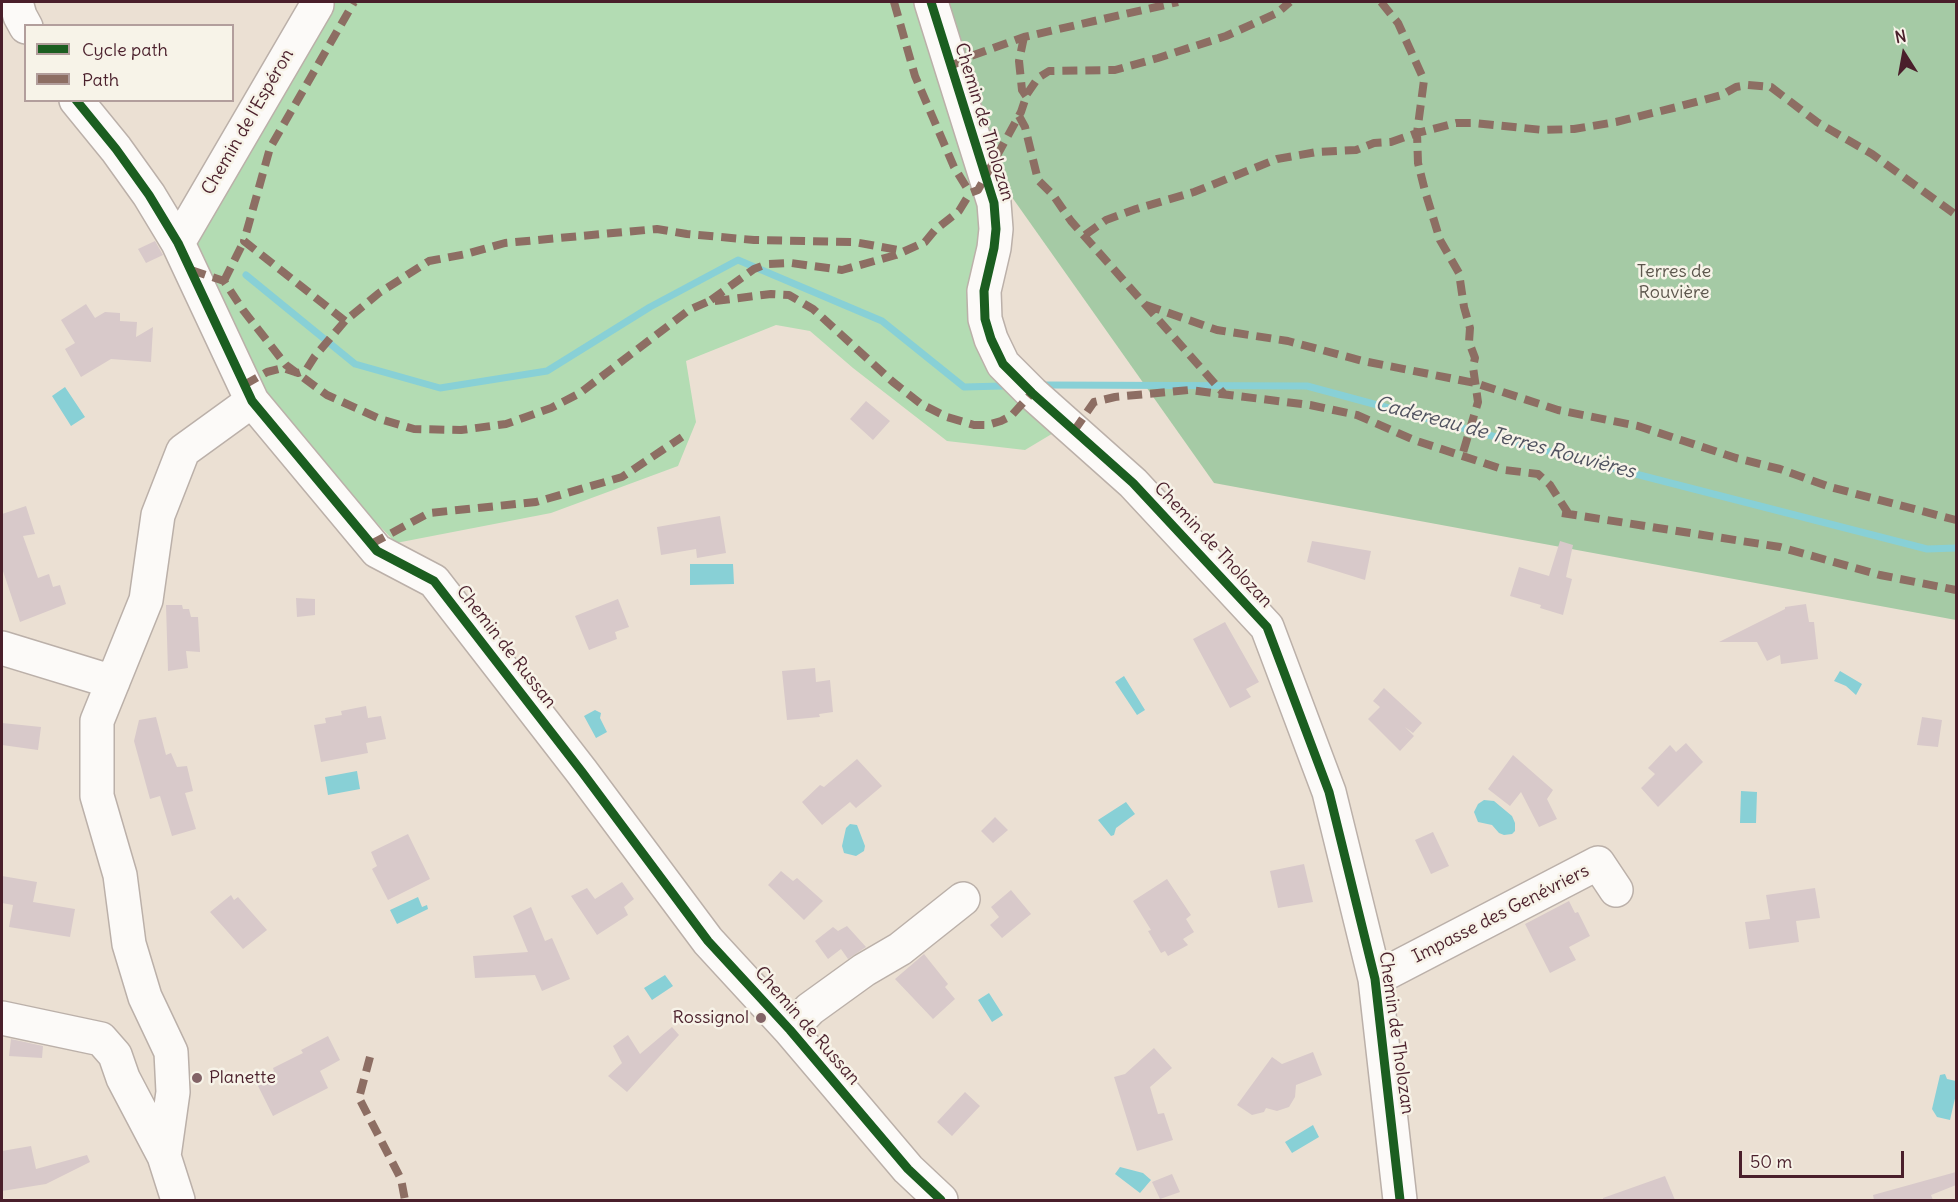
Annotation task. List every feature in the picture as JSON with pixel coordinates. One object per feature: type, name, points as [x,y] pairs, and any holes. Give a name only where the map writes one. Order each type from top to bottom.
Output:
[{"type":"street","points":[[16,2],[24,24]]},
{"type":"street","name":"Chemin de l'Espéron","points":[[178,243],[317,2]]},
{"type":"street","name":"Chemin de Tholozan","points":[[931,2],[994,203],[996,229],[984,291],[985,319],[991,339],[1003,364],[1032,393],[1133,483],[1267,627],[1329,792],[1375,979],[1400,1200]]},
{"type":"street","name":"Chemin de Russan","points":[[78,102],[142,186],[178,243],[252,401],[377,551],[434,581],[708,940],[790,1030],[908,1169],[941,1200]]},
{"type":"street","points":[[164,1156],[173,1092],[171,1052],[145,997],[129,944],[120,875],[97,796],[97,721],[146,600],[158,514],[183,451],[252,401]]},
{"type":"street","points":[[2,648],[113,682]]},
{"type":"street","name":"Impasse des Genévriers","points":[[1375,979],[1598,863],[1616,890]]},
{"type":"street","points":[[790,1030],[810,1009],[864,970],[900,949],[963,898]]},
{"type":"street","points":[[2,1018],[101,1039],[116,1055],[123,1078],[164,1156],[178,1200]]},
{"type":"green space","points":[[324,2],[924,2],[986,219],[974,288],[977,349],[1055,432],[1025,450],[947,441],[853,368],[810,331],[776,325],[686,361],[696,422],[678,466],[551,513],[396,543],[285,428],[256,387],[193,250],[319,35]]},
{"type":"green space","name":"Terres de Rouvière","points":[[947,2],[1956,2],[1956,620],[1214,483],[997,176]]},
{"type":"water","points":[[65,387],[85,417],[71,426],[52,396]]},
{"type":"water","points":[[690,564],[733,564],[734,584],[690,585]]},
{"type":"water","points":[[1840,671],[1862,684],[1856,695],[1846,686],[1834,681]]},
{"type":"water","points":[[1124,676],[1145,710],[1137,715],[1115,682]]},
{"type":"water","points":[[595,710],[601,713],[600,718],[607,732],[596,738],[584,716]]},
{"type":"water","points":[[357,771],[360,789],[328,795],[325,777]]},
{"type":"water","points":[[1741,791],[1757,792],[1756,823],[1740,823]]},
{"type":"water","points":[[1484,800],[1494,801],[1512,816],[1515,831],[1512,834],[1504,835],[1492,825],[1478,822],[1474,812],[1478,804]]},
{"type":"water","points":[[1126,802],[1135,814],[1116,828],[1114,835],[1111,836],[1098,820]]},
{"type":"water","points":[[850,824],[857,825],[865,846],[864,851],[856,856],[844,853],[842,846],[846,828]]},
{"type":"water","points":[[418,897],[422,907],[427,905],[428,909],[397,924],[390,910]]},
{"type":"water","points":[[665,975],[673,986],[652,1000],[644,988]]},
{"type":"water","points":[[989,993],[1003,1015],[992,1022],[978,1000]]},
{"type":"water","points":[[1945,1074],[1947,1079],[1956,1081],[1956,1094],[1950,1120],[1937,1117],[1932,1109],[1940,1075]]},
{"type":"water","points":[[1313,1125],[1319,1137],[1292,1153],[1285,1142]]},
{"type":"water","points":[[1120,1167],[1143,1173],[1151,1180],[1140,1193],[1115,1174]]},
{"type":"building","points":[[155,241],[163,255],[146,263],[138,249]]},
{"type":"building","points":[[86,304],[95,318],[105,312],[120,313],[120,321],[137,322],[136,337],[153,327],[151,362],[111,359],[81,377],[65,349],[75,343],[61,320]]},
{"type":"building","points":[[866,401],[890,421],[873,440],[850,419]]},
{"type":"building","points":[[26,506],[35,534],[23,536],[38,578],[49,574],[53,587],[60,585],[66,604],[20,622],[2,568],[2,514]]},
{"type":"building","points":[[720,516],[726,553],[697,558],[696,549],[661,555],[657,527]]},
{"type":"building","points":[[1312,541],[1371,551],[1365,580],[1307,562]]},
{"type":"building","points":[[1560,541],[1573,545],[1566,577],[1572,579],[1563,615],[1540,608],[1541,605],[1510,596],[1519,567],[1549,576]]},
{"type":"building","points":[[296,598],[315,599],[315,615],[297,617]]},
{"type":"building","points":[[618,599],[629,627],[615,632],[617,639],[589,650],[575,616]]},
{"type":"building","points":[[1806,604],[1809,622],[1814,622],[1818,659],[1781,664],[1780,655],[1767,661],[1757,642],[1719,642],[1785,607]]},
{"type":"building","points":[[166,605],[182,605],[183,609],[189,609],[191,617],[198,617],[200,652],[186,651],[188,668],[168,671]]},
{"type":"building","points":[[1225,622],[1259,682],[1246,689],[1251,697],[1230,708],[1193,639]]},
{"type":"building","points":[[815,668],[816,682],[830,680],[833,712],[819,714],[820,717],[787,720],[782,671]]},
{"type":"building","points":[[1384,688],[1422,723],[1413,733],[1405,727],[1414,736],[1400,751],[1368,719],[1380,707],[1373,701]]},
{"type":"building","points":[[366,706],[368,718],[381,716],[386,739],[366,743],[368,753],[321,762],[314,725],[326,723],[325,718],[342,715],[341,711]]},
{"type":"building","points":[[156,717],[166,755],[171,753],[177,767],[187,766],[193,791],[185,793],[196,829],[172,836],[160,796],[150,799],[134,741],[139,720]]},
{"type":"building","points":[[1922,717],[1942,720],[1938,747],[1917,745]]},
{"type":"building","points":[[2,723],[41,727],[38,750],[2,745]]},
{"type":"building","points":[[1686,743],[1703,762],[1658,807],[1641,788],[1655,774],[1648,768],[1670,745],[1676,752]]},
{"type":"building","points":[[1513,755],[1553,790],[1547,799],[1557,819],[1539,827],[1521,792],[1510,806],[1488,789]]},
{"type":"building","points":[[857,759],[882,786],[856,808],[850,802],[822,825],[802,802],[820,785],[824,787]]},
{"type":"building","points":[[995,817],[1008,830],[993,843],[981,831]]},
{"type":"building","points":[[1433,832],[1449,866],[1431,874],[1415,840]]},
{"type":"building","points":[[408,834],[430,879],[388,900],[372,869],[377,866],[371,852]]},
{"type":"building","points":[[1304,864],[1313,902],[1278,908],[1270,871]]},
{"type":"building","points":[[781,871],[793,881],[797,878],[823,901],[804,920],[768,885]]},
{"type":"building","points":[[2,876],[37,882],[33,902],[75,909],[70,937],[9,927],[13,905],[2,903]]},
{"type":"building","points":[[1167,879],[1191,915],[1186,919],[1194,932],[1183,939],[1188,945],[1168,956],[1165,951],[1161,953],[1148,931],[1151,930],[1133,901]]},
{"type":"building","points":[[622,882],[634,899],[624,907],[628,915],[597,935],[571,896],[587,888],[595,899]]},
{"type":"building","points":[[1815,888],[1820,918],[1796,921],[1799,942],[1749,949],[1745,922],[1770,919],[1766,895]]},
{"type":"building","points":[[1011,890],[1031,914],[1002,938],[990,925],[999,917],[991,907]]},
{"type":"building","points":[[231,895],[234,900],[238,897],[267,930],[243,949],[210,912]]},
{"type":"building","points":[[1569,901],[1575,913],[1578,912],[1590,936],[1569,947],[1576,960],[1550,973],[1525,924]]},
{"type":"building","points":[[531,907],[545,941],[552,938],[570,979],[542,991],[535,975],[475,978],[473,956],[528,952],[513,916]]},
{"type":"building","points":[[847,926],[866,947],[848,959],[841,949],[828,959],[815,941],[833,927],[838,931]]},
{"type":"building","points":[[924,954],[948,984],[945,987],[955,999],[933,1019],[895,979]]},
{"type":"building","points":[[672,1027],[679,1035],[627,1092],[608,1076],[622,1063],[613,1046],[628,1035],[640,1054]]},
{"type":"building","points":[[328,1036],[340,1060],[320,1071],[328,1088],[273,1116],[255,1080],[274,1071],[273,1068],[303,1053],[301,1050]]},
{"type":"building","points":[[11,1039],[43,1046],[42,1058],[9,1056]]},
{"type":"building","points":[[1154,1048],[1172,1068],[1150,1087],[1158,1114],[1164,1113],[1173,1140],[1137,1151],[1114,1077],[1125,1074]]},
{"type":"building","points":[[1313,1052],[1322,1075],[1296,1085],[1295,1097],[1289,1107],[1277,1111],[1266,1108],[1264,1112],[1252,1115],[1237,1105],[1272,1057],[1282,1064]]},
{"type":"building","points":[[965,1092],[980,1106],[952,1136],[937,1122]]},
{"type":"building","points":[[31,1146],[36,1169],[87,1155],[90,1162],[46,1184],[2,1191],[2,1151]]},
{"type":"building","points":[[1956,1172],[1956,1185],[1931,1195],[1933,1200],[1874,1200],[1873,1195]]},
{"type":"building","points":[[1172,1174],[1180,1192],[1160,1199],[1152,1182]]},
{"type":"building","points":[[1665,1176],[1675,1200],[1603,1200],[1603,1198]]},
{"type":"waterway","name":"Cadereau de Terres Rouvières","points":[[246,275],[355,364],[440,388],[547,371],[650,307],[738,260],[882,321],[964,387],[1002,386]]},
{"type":"waterway","name":"Cadereau de Terres Rouvières","points":[[1047,385],[1307,386],[1585,461],[1927,549],[1956,548]]},
{"type":"marked path","points":[[345,321],[244,241],[270,148],[354,2]]},
{"type":"marked path","points":[[894,2],[915,76],[954,167],[970,193]]},
{"type":"marked path","points":[[951,66],[971,56],[1024,37],[1178,2]]},
{"type":"marked path","points":[[711,300],[754,269],[767,264],[791,263],[842,270],[896,255],[925,242],[935,230],[959,211],[970,193],[978,190],[1021,112],[1027,94],[1038,78],[1049,71],[1115,70],[1158,58],[1226,36],[1277,13],[1290,2]]},
{"type":"marked path","points":[[1381,2],[1398,23],[1424,80],[1417,133],[1418,163],[1440,240],[1459,273],[1470,328],[1469,342],[1475,358],[1473,367],[1478,402],[1462,456]]},
{"type":"marked path","points":[[1024,37],[1019,61],[1022,90],[1026,96]]},
{"type":"marked path","points":[[1085,235],[1106,220],[1194,192],[1277,159],[1317,152],[1356,150],[1374,143],[1391,142],[1456,123],[1543,130],[1574,129],[1616,122],[1677,107],[1722,95],[1736,87],[1748,85],[1771,87],[1817,122],[1872,154],[1956,215]]},
{"type":"marked path","points":[[1019,116],[1025,127],[1038,180],[1053,195],[1071,221],[1225,395]]},
{"type":"marked path","points":[[244,385],[267,372],[283,368],[298,373],[306,370],[345,321],[379,293],[429,261],[505,243],[657,229],[754,240],[854,242],[904,251]]},
{"type":"marked path","points":[[224,281],[244,241]]},
{"type":"marked path","points":[[191,270],[224,281],[243,310],[286,365],[327,395],[380,419],[414,429],[461,430],[506,424],[551,408],[580,393],[689,310],[707,302],[771,294],[789,295],[813,309],[893,382],[921,404],[947,417],[974,425],[987,425],[1011,416],[1032,393]]},
{"type":"marked path","points":[[1146,305],[1217,330],[1288,341],[1363,361],[1475,383],[1558,410],[1638,426],[1736,458],[1780,469],[1830,487],[1956,520]]},
{"type":"marked path","points":[[1074,431],[1094,402],[1115,397],[1189,390],[1310,405],[1357,415],[1414,440],[1505,470],[1538,474],[1550,485],[1568,513]]},
{"type":"marked path","points":[[371,544],[429,513],[536,502],[622,477],[682,437]]},
{"type":"marked path","points":[[1562,513],[1780,547],[1880,575],[1956,590]]},
{"type":"marked path","points":[[370,1057],[359,1098],[401,1179],[405,1200]]},
{"type":"cycle path","points":[[931,2],[994,203],[996,229],[984,291],[985,319],[991,339],[1003,364],[1032,393],[1133,483],[1267,627],[1329,792],[1375,979],[1400,1200]]},
{"type":"cycle path","points":[[78,102],[116,149],[149,195],[178,243],[252,401],[377,551],[434,581],[582,772],[708,941],[790,1030],[908,1169],[941,1200]]},
{"type":"place","name":"Rossignol","points":[[761,1018]]},
{"type":"place","name":"Planette","points":[[197,1078]]}]
